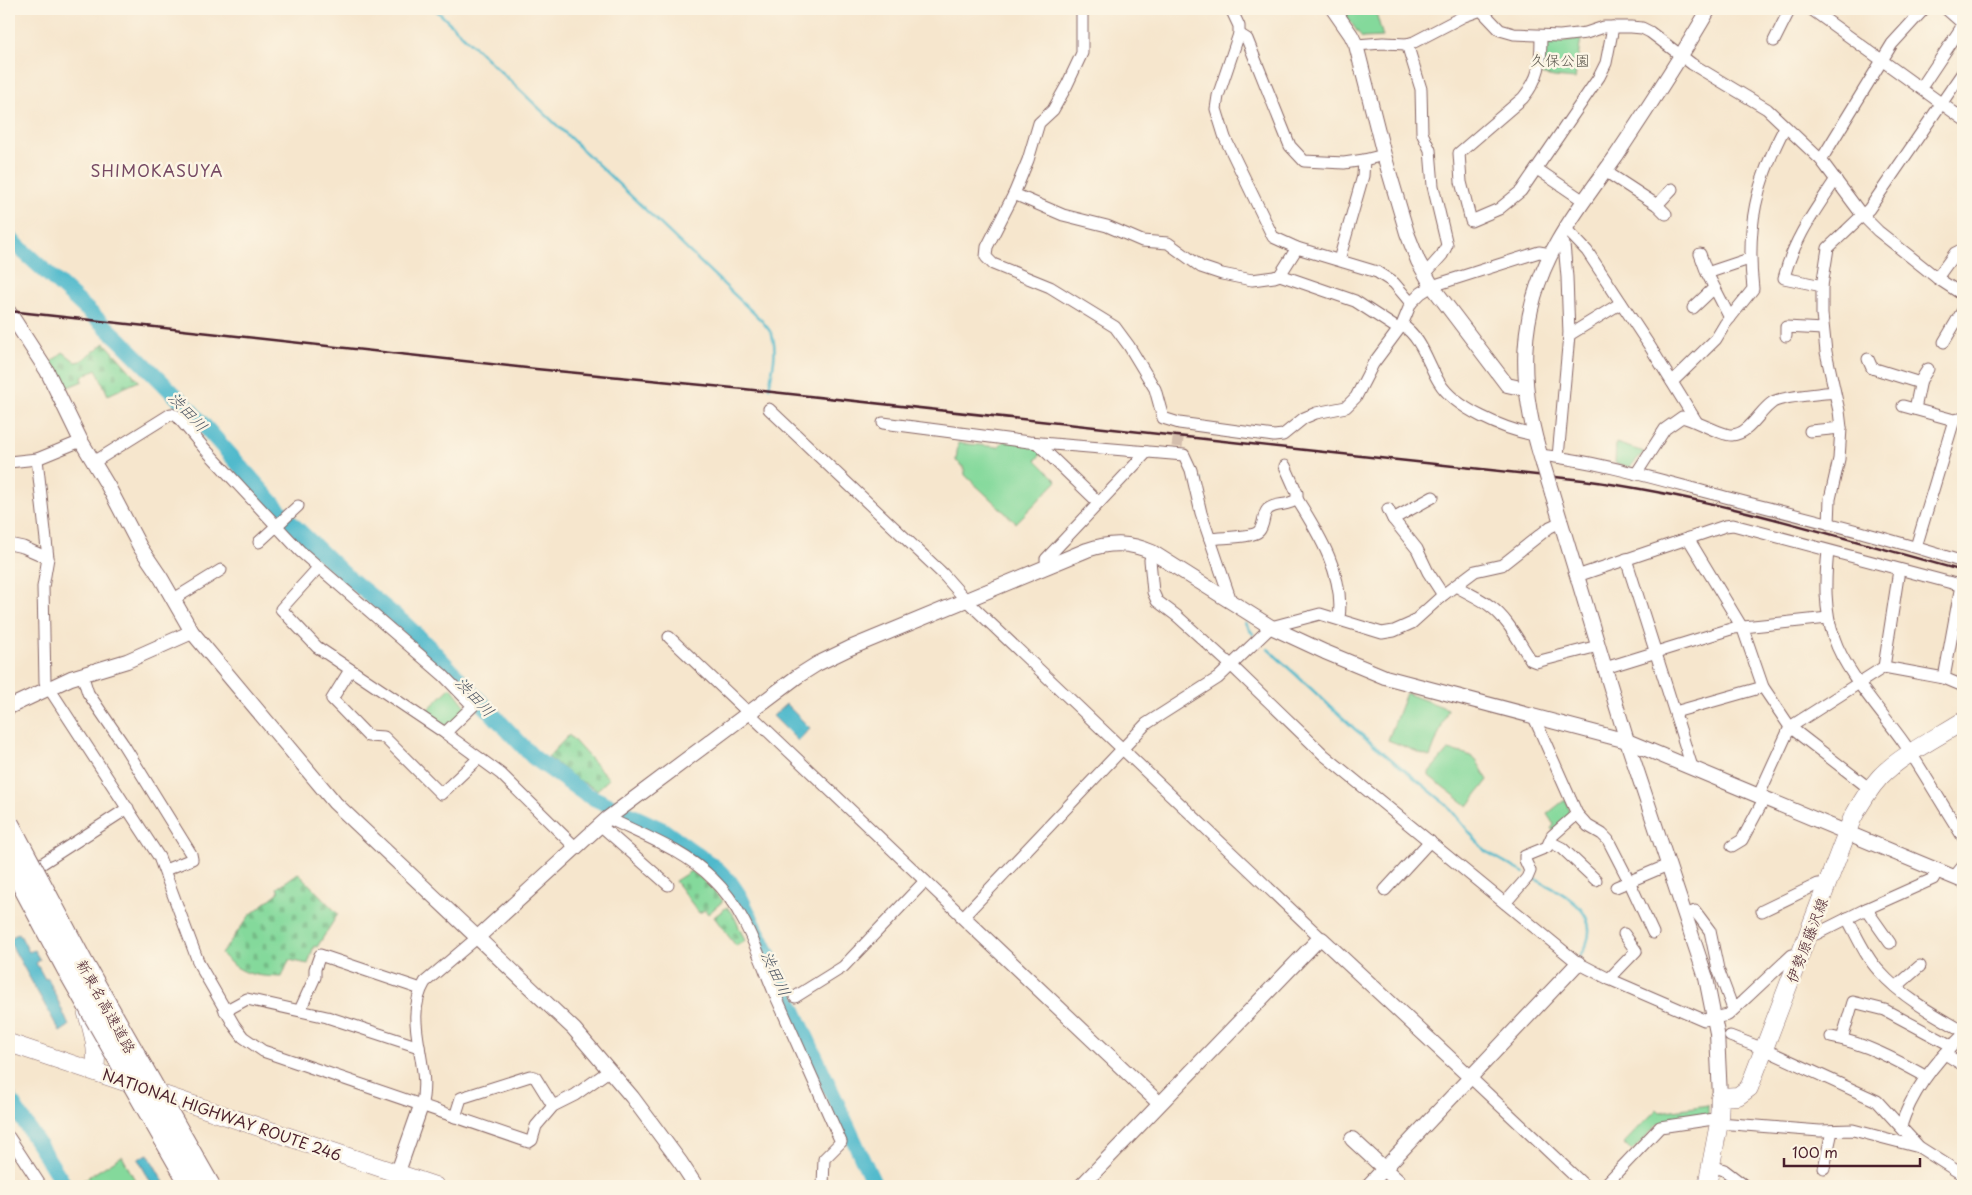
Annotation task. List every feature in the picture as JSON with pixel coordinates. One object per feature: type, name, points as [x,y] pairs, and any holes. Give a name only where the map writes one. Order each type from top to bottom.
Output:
[{"type":"highway","name":"新東名高速道路","points":[[9,824],[83,963],[210,1186]]},
{"type":"highway","name":"新東名高速道路","points":[[9,860],[191,1186]]},
{"type":"main road","name":"伊勢原藤沢線","points":[[1720,1097],[1738,1096],[1749,1088],[1860,803],[1870,789],[1891,767],[1963,721]]},
{"type":"main road","points":[[9,834],[81,967],[104,1024],[112,1058],[103,1074]]},
{"type":"main road","points":[[9,860],[71,973],[92,1027],[103,1074]]},
{"type":"main road","name":"NATIONAL HIGHWAY ROUTE 246","points":[[9,1043],[103,1074],[395,1180],[435,1186]]},
{"type":"main road","points":[[1707,1186],[1720,1120],[1720,1097]]},
{"type":"street","points":[[1082,9],[1082,53],[1053,110],[1039,123],[1028,160],[1014,194],[987,247],[986,256],[992,264],[1050,287],[1115,326],[1155,389],[1163,418],[1179,428],[1274,436],[1283,434],[1304,418],[1316,413],[1346,407],[1356,397],[1373,364],[1400,327],[1411,303],[1420,293],[1432,286],[1539,252],[1551,254]]},
{"type":"street","points":[[1231,9],[1239,26],[1239,34],[1218,96],[1216,110],[1225,138],[1273,237],[1297,248],[1377,272],[1394,283],[1411,303]]},
{"type":"street","points":[[1332,9],[1352,35],[1356,45],[1384,155],[1407,233],[1425,274],[1507,385],[1525,389]]},
{"type":"street","points":[[1709,9],[1682,55],[1562,234],[1551,254],[1540,279],[1529,320],[1525,352],[1525,389],[1534,435],[1627,741],[1706,978],[1714,1018],[1720,1097]]},
{"type":"street","points":[[1774,41],[1790,9]]},
{"type":"street","points":[[1811,9],[1963,119]]},
{"type":"street","points":[[1822,160],[1892,44],[1924,9]]},
{"type":"street","points":[[1921,88],[1963,24],[1946,9]]},
{"type":"street","points":[[1356,45],[1407,44],[1464,16],[1481,10],[1500,30],[1541,36],[1569,35],[1613,27],[1642,28],[1692,64],[1767,109],[1822,160],[1862,215],[1878,231],[1937,278],[1963,295]]},
{"type":"street","points":[[1541,36],[1541,62],[1537,76],[1530,89],[1523,98],[1458,153],[1461,182],[1471,220],[1490,214],[1509,202],[1521,191],[1599,76],[1606,63],[1613,27]]},
{"type":"street","points":[[1239,34],[1247,38],[1290,146],[1304,161],[1344,163],[1384,155]]},
{"type":"street","points":[[1407,44],[1421,89],[1422,134],[1430,150],[1433,186],[1447,245],[1442,255],[1425,274]]},
{"type":"street","points":[[1829,524],[1830,499],[1838,458],[1841,428],[1840,411],[1834,392],[1823,329],[1822,286],[1828,248],[1869,209],[1963,72]]},
{"type":"street","points":[[1672,382],[1716,339],[1753,289],[1749,259],[1754,205],[1775,146],[1785,126]]},
{"type":"street","points":[[1339,260],[1363,176],[1364,160]]},
{"type":"street","points":[[1537,169],[1584,201]]},
{"type":"street","points":[[1605,171],[1657,205],[1666,214]]},
{"type":"street","points":[[1822,286],[1784,278],[1797,238],[1836,179]]},
{"type":"street","points":[[1657,205],[1672,189]]},
{"type":"street","points":[[1014,194],[1063,215],[1107,226],[1142,241],[1168,243],[1200,267],[1252,280],[1274,277],[1280,274],[1297,248]]},
{"type":"street","points":[[1562,234],[1587,250],[1696,421]]},
{"type":"street","points":[[1558,457],[1569,335],[1567,277],[1562,234]]},
{"type":"street","points":[[1937,278],[1955,253],[1963,249]]},
{"type":"street","points":[[1700,254],[1714,288],[1730,318]]},
{"type":"street","points":[[1707,273],[1749,259]]},
{"type":"street","points":[[1280,274],[1355,301],[1400,327],[1409,330],[1424,350],[1440,383],[1459,403],[1469,411],[1521,432],[1534,435]]},
{"type":"street","points":[[1693,308],[1714,288]]},
{"type":"street","points":[[1569,335],[1621,303]]},
{"type":"street","points":[[1944,342],[1963,310]]},
{"type":"street","points":[[9,312],[14,327],[47,371],[80,441],[94,462],[140,547],[192,632],[335,803],[574,1029],[610,1070],[677,1157],[696,1186]]},
{"type":"street","points":[[1786,327],[1823,329]]},
{"type":"street","points":[[1868,359],[1872,368],[1920,382]]},
{"type":"street","points":[[1888,372],[1891,361]]},
{"type":"street","points":[[1915,410],[1920,382],[1928,369]]},
{"type":"street","points":[[1636,474],[1665,429],[1682,417],[1696,421],[1726,435],[1733,436],[1740,433],[1769,406],[1779,400],[1834,392]]},
{"type":"street","points":[[1903,406],[1958,419],[1916,547]]},
{"type":"street","points":[[769,409],[943,574],[966,600],[1121,748],[1585,1186]]},
{"type":"street","points":[[94,462],[171,414],[176,416],[318,568],[423,657],[473,706],[445,734]]},
{"type":"street","points":[[883,423],[1037,442],[1147,452],[1177,450],[1184,455],[1191,470],[1198,502],[1230,601]]},
{"type":"street","points":[[1810,432],[1841,428]]},
{"type":"street","points":[[9,462],[37,459],[80,441]]},
{"type":"street","points":[[1037,442],[1099,503]]},
{"type":"street","points":[[1047,567],[1046,559],[1147,452]]},
{"type":"street","points":[[1541,459],[1558,457],[1636,474],[1916,547],[1963,562]]},
{"type":"street","points":[[37,459],[48,558],[44,587],[44,674],[48,689],[159,857],[199,964],[243,1037],[263,1051],[529,1142],[532,1140],[536,1126],[553,1106],[575,1095],[610,1070]]},
{"type":"street","points":[[1285,466],[1297,493],[1297,499],[1322,540],[1332,566],[1341,602],[1339,618]]},
{"type":"street","points":[[1433,497],[1390,514],[1417,549],[1428,572],[1444,594]]},
{"type":"street","points":[[1210,539],[1226,536],[1251,536],[1263,526],[1264,514],[1268,509],[1277,505],[1286,505],[1297,499]]},
{"type":"street","points":[[259,542],[298,506]]},
{"type":"street","points":[[963,917],[1121,748],[1146,724],[1202,689],[1232,666],[1271,627],[1320,614],[1339,618],[1382,633],[1394,631],[1412,622],[1444,594],[1475,571],[1502,565],[1560,522]]},
{"type":"street","points":[[1577,576],[1688,538],[1733,525],[1962,586],[1944,678]]},
{"type":"street","points":[[1688,538],[1743,629],[1764,687],[1790,727],[1870,789]]},
{"type":"street","points":[[9,544],[23,547],[48,558]]},
{"type":"street","points":[[395,1180],[425,1093],[425,1076],[415,1018],[421,989],[425,982],[478,937],[575,847],[627,804],[817,664],[850,648],[1087,550],[1106,544],[1128,544],[1152,552],[1271,627],[1324,652],[1385,677],[1627,741],[1958,879],[1963,866]]},
{"type":"street","points":[[1828,551],[1825,575],[1828,618],[1844,660],[1911,754],[1963,837]]},
{"type":"street","points":[[1152,552],[1150,560],[1154,598],[1232,666],[1324,755],[1578,963],[1609,979],[1704,1020],[1728,1014],[1792,955],[1799,958]]},
{"type":"street","points":[[1626,559],[1692,767]]},
{"type":"street","points":[[318,568],[281,609],[317,647],[501,774],[575,847]]},
{"type":"street","points":[[174,600],[221,570]]},
{"type":"street","points":[[1884,666],[1899,570]]},
{"type":"street","points":[[1456,586],[1489,605],[1501,616],[1513,630],[1531,660],[1536,662],[1598,646]]},
{"type":"street","points":[[1605,668],[1734,628],[1743,629],[1828,618]]},
{"type":"street","points":[[9,707],[82,674],[136,658],[192,632]]},
{"type":"street","points":[[669,637],[1159,1103]]},
{"type":"street","points":[[1732,846],[1742,840],[1790,727],[1884,666],[1944,678],[1963,686]]},
{"type":"street","points":[[350,670],[332,699],[368,736],[384,737],[441,794],[479,758]]},
{"type":"street","points":[[82,674],[88,693],[123,744],[191,854],[192,859],[165,870]]},
{"type":"street","points":[[1675,712],[1764,687]]},
{"type":"street","points":[[1533,715],[1576,814],[1588,826],[1608,840],[1653,933]]},
{"type":"street","points":[[30,872],[128,808]]},
{"type":"street","points":[[1506,903],[1529,874],[1525,860],[1526,856],[1547,847],[1552,836],[1576,814]]},
{"type":"street","points":[[606,820],[668,885]]},
{"type":"street","points":[[606,820],[652,837],[693,864],[719,884],[738,912],[781,1004],[841,1142],[824,1160],[823,1186]]},
{"type":"street","points":[[1385,890],[1430,841]]},
{"type":"street","points":[[1550,842],[1562,848],[1596,880]]},
{"type":"street","points":[[1616,887],[1668,865]]},
{"type":"street","points":[[1809,932],[1816,934],[1933,879],[1938,870]]},
{"type":"street","points":[[795,997],[844,967],[925,881]]},
{"type":"street","points":[[1762,911],[1818,884],[1828,884]]},
{"type":"street","points":[[1866,909],[1890,943]]},
{"type":"street","points":[[1685,915],[1695,911],[1710,931],[1718,969],[1733,1009]]},
{"type":"street","points":[[1848,918],[1867,955],[1879,972],[1916,1004],[1963,1031]]},
{"type":"street","points":[[1609,979],[1640,956],[1624,934]]},
{"type":"street","points":[[1082,1186],[1159,1103],[1317,941],[1322,939]]},
{"type":"street","points":[[300,1010],[314,977],[320,955],[421,989]]},
{"type":"street","points":[[1368,1186],[1578,963]]},
{"type":"street","points":[[1896,987],[1920,966]]},
{"type":"street","points":[[225,1010],[247,998],[327,1017],[419,1047]]},
{"type":"street","points":[[1926,1076],[1886,1055],[1836,1038],[1854,1002],[1885,1010],[1948,1050],[1963,1065]]},
{"type":"street","points":[[1901,1126],[1904,1114],[1926,1076],[1963,1035]]},
{"type":"street","points":[[1730,1036],[1764,1049],[1877,1101],[1919,1147],[1963,1175]]},
{"type":"street","points":[[455,1117],[461,1098],[530,1076],[534,1077],[553,1106]]},
{"type":"street","points":[[1604,1186],[1660,1127],[1720,1120],[1832,1131],[1853,1130],[1919,1147]]},
{"type":"street","points":[[1824,1168],[1832,1131]]},
{"type":"street","points":[[9,1136],[41,1186]]},
{"type":"street","points":[[1352,1140],[1404,1186]]},
{"type":"street","points":[[1712,1166],[1724,1170],[1744,1186]]},
{"type":"green space","points":[[1375,9],[1383,37],[1362,38],[1342,10]]},
{"type":"green space","name":"久保公園","points":[[1581,38],[1575,79],[1540,74],[1543,40],[1559,42]]},
{"type":"green space","points":[[105,343],[139,381],[108,395],[96,369],[82,377],[83,381],[61,390],[50,363],[63,352],[76,362],[81,361]]},
{"type":"green space","points":[[1004,441],[1034,445],[1042,453],[1036,460],[1057,481],[1016,523],[965,475],[963,466],[956,461],[958,443],[998,447]]},
{"type":"green space","points":[[1616,443],[1644,452],[1630,467],[1615,463]]},
{"type":"green space","points":[[451,687],[467,708],[446,729],[423,714]]},
{"type":"green space","points":[[1406,693],[1448,709],[1430,757],[1388,740]]},
{"type":"green space","points":[[569,735],[609,779],[597,790],[575,778],[548,757]]},
{"type":"green space","points":[[1448,750],[1473,758],[1488,780],[1468,806],[1429,776],[1429,772]]},
{"type":"green space","points":[[1566,799],[1570,815],[1553,831],[1551,828],[1554,825],[1547,814]]},
{"type":"green space","points":[[691,871],[703,880],[723,901],[708,914],[705,910],[699,913],[675,881]]},
{"type":"green space","points":[[298,873],[338,914],[317,947],[314,946],[308,964],[289,960],[282,977],[248,973],[228,961],[221,954],[250,915],[279,892],[277,888]]},
{"type":"green space","points":[[727,907],[735,918],[745,941],[736,946],[714,917]]},
{"type":"green space","points":[[1708,1105],[1708,1115],[1658,1124],[1632,1151],[1624,1143],[1657,1109],[1660,1112]]},
{"type":"green space","points":[[122,1156],[138,1186],[85,1186],[82,1181]]},
{"type":"water","points":[[786,704],[810,728],[798,741],[773,716]]},
{"type":"water","points":[[19,933],[29,952],[34,950],[40,960],[36,963],[45,979],[48,978],[69,1026],[60,1032],[9,941],[9,939]]},
{"type":"water","points":[[148,1154],[166,1186],[153,1186],[138,1159]]},
{"type":"waterway","points":[[435,9],[762,321],[769,329],[774,341],[774,361],[769,388]]},
{"type":"waterway","name":"渋田川","points":[[9,238],[119,339],[191,411],[290,522],[344,574],[405,624],[431,649],[533,757],[585,794],[663,830],[717,869],[730,882],[740,897],[762,941],[875,1186]]},
{"type":"waterway","points":[[1200,487],[1201,479]]},
{"type":"waterway","points":[[1245,623],[1253,634]]},
{"type":"waterway","points":[[1268,649],[1357,731],[1446,804],[1485,851],[1524,873]]},
{"type":"waterway","points":[[1531,877],[1568,898],[1586,916],[1589,928],[1588,941],[1580,956]]},
{"type":"waterway","points":[[9,1098],[65,1186]]},
{"type":"tunnel","points":[[1177,447],[1179,432]]},
{"type":"railway","points":[[9,311],[1583,480],[1632,487],[1727,507],[1963,571]]},
{"type":"district","name":"SHIMOKASUYA","points":[[157,170]]}]
